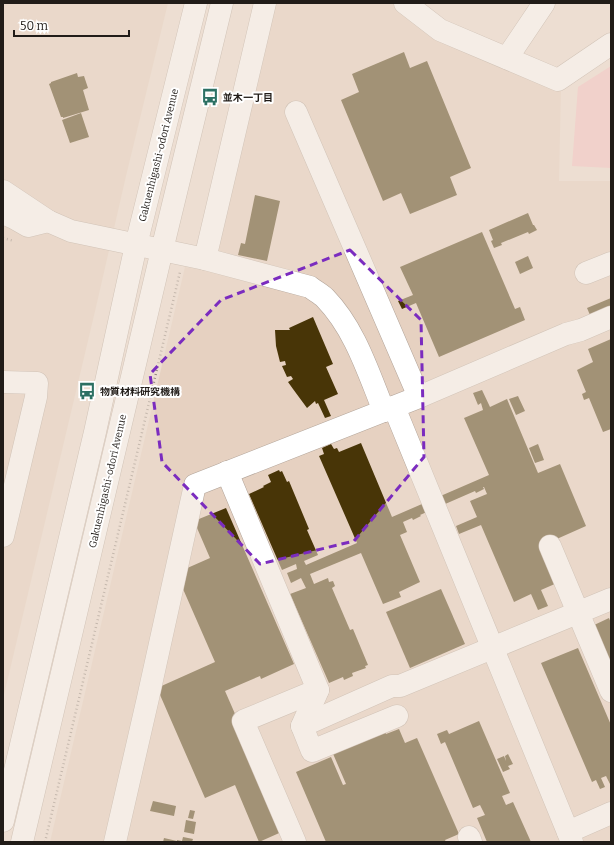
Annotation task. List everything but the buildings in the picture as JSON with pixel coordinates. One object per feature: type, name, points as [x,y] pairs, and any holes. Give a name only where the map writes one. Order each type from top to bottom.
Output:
[{"type":"main road","name":"Gakuenhigashi-odori Avenue","points":[[3,821],[95,432],[136,245],[196,3]]},
{"type":"main road","name":"Gakuenhigashi-odori Avenue","points":[[22,842],[222,3]]},
{"type":"main road","points":[[205,259],[265,3]]},
{"type":"main road","points":[[405,3],[440,30],[558,80],[611,44]]},
{"type":"main road","points":[[507,58],[544,3]]},
{"type":"main road","points":[[296,112],[419,397]]},
{"type":"main road","points":[[3,191],[48,221],[71,231],[205,259],[310,288],[324,297],[346,326],[389,409],[492,648],[570,837],[611,813]]},
{"type":"main road","points":[[3,213],[28,226],[48,221]]},
{"type":"main road","points":[[586,273],[611,263]]},
{"type":"main road","points":[[115,842],[195,485],[419,397],[566,334],[581,330],[611,317]]},
{"type":"main road","points":[[3,382],[37,383],[36,397],[3,536]]},
{"type":"main road","points":[[227,472],[318,690],[302,726],[312,751],[398,716]]},
{"type":"main road","points":[[550,546],[611,691]]},
{"type":"main road","points":[[302,726],[392,686],[400,686],[611,599]]},
{"type":"main road","points":[[295,842],[243,721],[318,690]]},
{"type":"path","points":[[45,842],[180,270]]},
{"type":"highlighted area","points":[[350,250],[421,320],[424,457],[354,541],[260,564],[162,462],[150,374],[221,300]]},
{"type":"shaded area","points":[[3,3],[168,3],[3,699]]},
{"type":"shaded area","points":[[271,3],[395,3],[561,86],[559,181],[611,181],[611,842],[50,842],[185,267],[230,275],[235,255],[216,250]]},
{"type":"shaded area","points":[[611,66],[611,168],[572,166],[578,87]]},
{"type":"place","name":"並木一丁目","points":[[210,97]]},
{"type":"place","name":"物質材料研究機構","points":[[87,391]]}]
